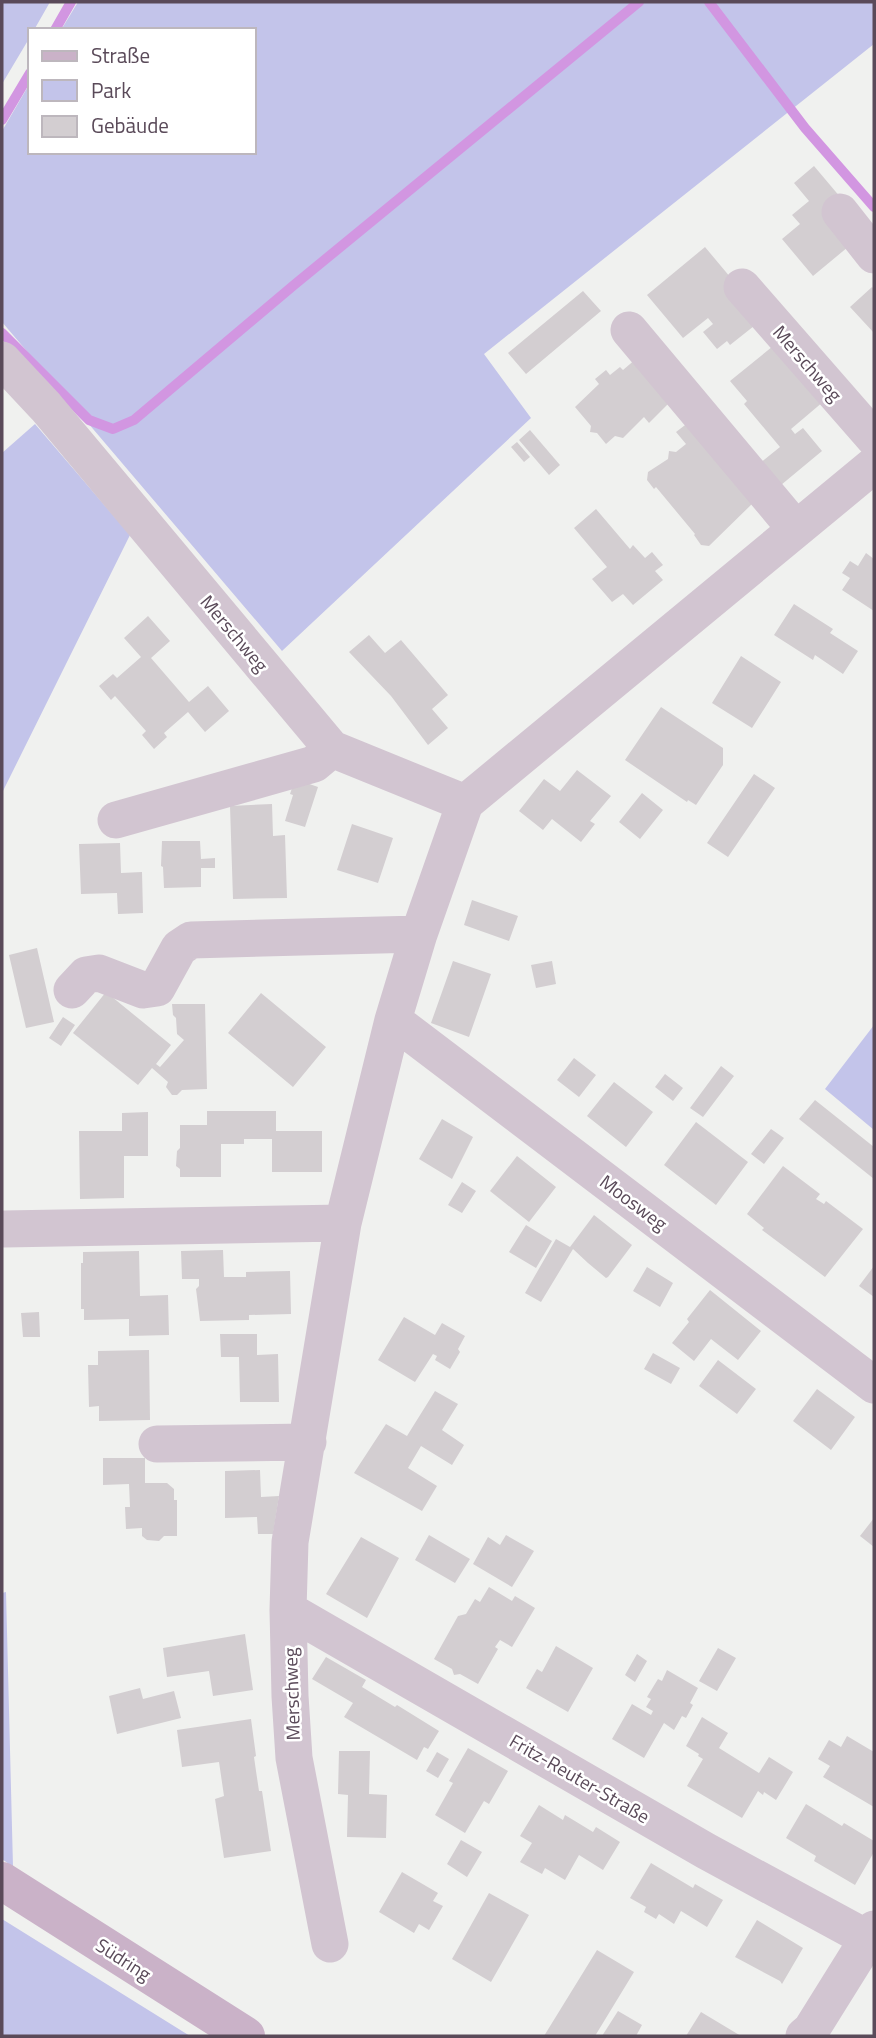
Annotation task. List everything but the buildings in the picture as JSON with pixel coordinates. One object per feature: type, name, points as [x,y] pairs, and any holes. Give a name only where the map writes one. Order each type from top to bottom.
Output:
[{"type":"main road","name":"Südring","points":[[2,1881],[246,2036]]},
{"type":"street","points":[[840,212],[874,255]]},
{"type":"street","name":"Merschweg","points":[[741,287],[874,438]]},
{"type":"street","points":[[629,330],[795,528]]},
{"type":"street","name":"Merschweg","points":[[2,360],[46,407],[332,750],[465,803],[419,934],[393,1020],[343,1223],[290,1542],[288,1610],[294,1758],[330,1944]]},
{"type":"street","points":[[465,803],[874,465]]},
{"type":"street","points":[[116,820],[314,764],[332,750]]},
{"type":"street","points":[[72,990],[86,975],[99,973],[143,990],[157,988],[179,948],[191,940],[419,934]]},
{"type":"street","name":"Moosweg","points":[[393,1020],[874,1385]]},
{"type":"street","points":[[4,1229],[343,1223]]},
{"type":"street","points":[[157,1444],[308,1443]]},
{"type":"street","name":"Fritz-Reuter-Straße","points":[[288,1610],[694,1844],[872,1937]]},
{"type":"street","points":[[804,2036],[811,2030],[872,1937]]},
{"type":"green space","points":[[2,2],[50,2],[35,28],[28,28],[28,40],[2,84]]},
{"type":"green space","points":[[78,2],[874,2],[874,44],[484,354],[531,418],[282,651],[2,322],[2,131],[28,86],[28,154],[256,154],[256,28],[62,28]]},
{"type":"green space","points":[[35,424],[130,535],[2,793],[2,453]]},
{"type":"green space","points":[[874,1025],[874,1130],[825,1089]]},
{"type":"green space","points":[[6,1592],[13,1867],[2,1859],[2,1593]]},
{"type":"green space","points":[[2,1919],[190,2036],[2,2036]]},
{"type":"waterway","points":[[56,28],[71,2]]},
{"type":"waterway","points":[[2,333],[89,420],[113,429],[134,420],[639,2]]},
{"type":"waterway","points":[[709,2],[805,128],[874,207]]},
{"type":"waterway","points":[[2,120],[28,76]]}]
